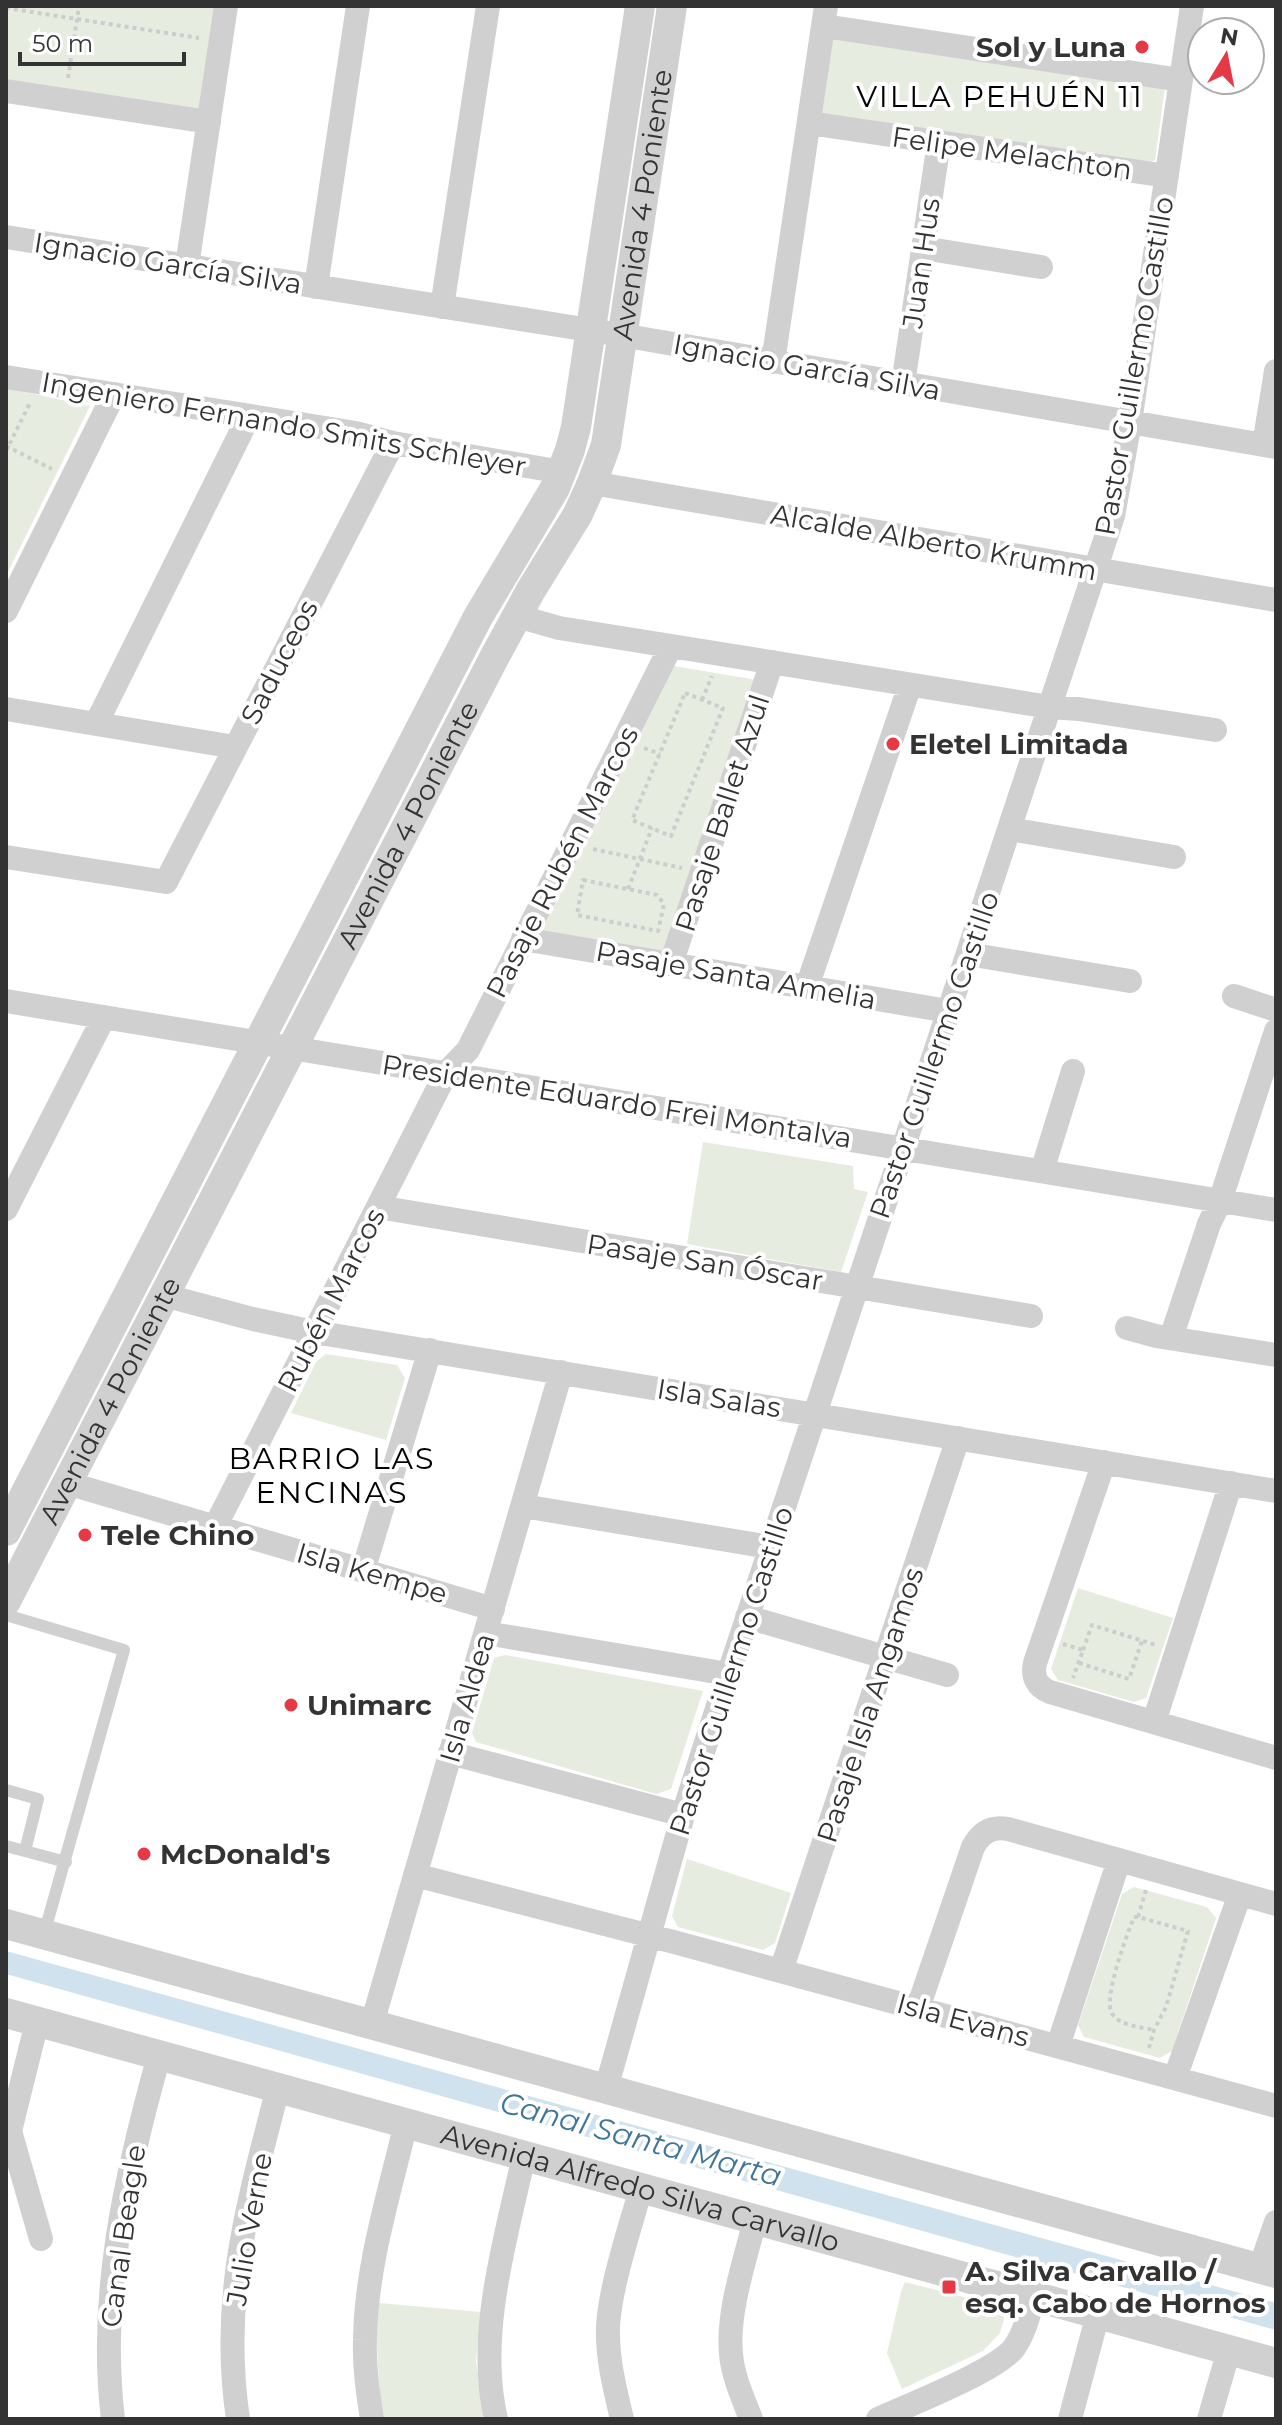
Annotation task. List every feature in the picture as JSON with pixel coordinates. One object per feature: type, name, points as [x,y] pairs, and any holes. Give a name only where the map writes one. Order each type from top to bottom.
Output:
[{"type":"street","points":[[187,266],[226,6]]},
{"type":"street","points":[[316,287],[358,6]]},
{"type":"street","points":[[442,307],[488,6]]},
{"type":"street","name":"Avenida 4 Poniente","points":[[6,1531],[478,617],[562,472],[576,427],[640,6]]},
{"type":"street","name":"Avenida 4 Poniente","points":[[6,1601],[518,614],[573,522],[592,483],[609,428],[672,6]]},
{"type":"street","name":"Pastor Guillermo Castillo","points":[[606,2089],[683,1815],[728,1674],[1113,516],[1130,422],[1192,6]]},
{"type":"street","points":[[773,362],[825,16],[1181,80]]},
{"type":"street","points":[[6,91],[209,122]]},
{"type":"street","name":"Felipe Melachton","points":[[809,123],[1167,176]]},
{"type":"street","name":"Juan Hus","points":[[903,384],[939,142]]},
{"type":"street","name":"Ignacio García Silva","points":[[6,237],[591,330],[1270,446]]},
{"type":"street","points":[[923,248],[1041,267]]},
{"type":"street","points":[[1270,446],[1276,371]]},
{"type":"street","name":"Ingeniero Fernando Smits Schleyer","points":[[6,377],[356,433],[393,443],[562,472]]},
{"type":"street","points":[[6,611],[114,394]]},
{"type":"street","points":[[96,724],[249,416]]},
{"type":"street","name":"Saduceos","points":[[6,857],[166,882],[393,443]]},
{"type":"street","name":"Alcalde Alberto Krumm","points":[[592,483],[1276,600]]},
{"type":"street","points":[[518,614],[559,628],[1050,707],[1215,730]]},
{"type":"street","name":"Pasaje Rubén Marcos","points":[[446,1073],[468,1050],[671,646]]},
{"type":"street","name":"Pasaje Ballet Azul","points":[[671,964],[772,662]]},
{"type":"street","points":[[807,987],[910,685]]},
{"type":"street","points":[[6,709],[235,747]]},
{"type":"street","points":[[1009,829],[1174,857]]},
{"type":"street","name":"Pasaje Santa Amelia","points":[[523,939],[948,1011]]},
{"type":"street","points":[[968,954],[1130,981]]},
{"type":"street","points":[[1234,996],[1276,1010]]},
{"type":"street","name":"Presidente Eduardo Frei Montalva","points":[[6,1001],[1276,1210]]},
{"type":"street","points":[[6,1209],[104,1017]]},
{"type":"street","points":[[1171,1338],[1276,1031]]},
{"type":"street","points":[[1042,1171],[1073,1071]]},
{"type":"street","name":"Rubén Marcos","points":[[215,1527],[446,1073]]},
{"type":"street","name":"Pasaje San Óscar","points":[[378,1207],[1031,1316]]},
{"type":"street","name":"Isla Salas","points":[[163,1295],[314,1332],[1276,1491]]},
{"type":"street","points":[[1127,1328],[1276,1355]]},
{"type":"street","points":[[363,1571],[430,1350]]},
{"type":"street","name":"Isla Aldea","points":[[372,2024],[561,1372]]},
{"type":"street","name":"Pasaje Isla Angamos","points":[[781,1971],[958,1438]]},
{"type":"street","points":[[1104,1462],[1035,1663],[1034,1676],[1044,1690],[1276,1758]]},
{"type":"street","name":"Isla Kempe","points":[[67,1483],[493,1609]]},
{"type":"street","points":[[1154,1722],[1231,1483]]},
{"type":"street","points":[[523,1506],[770,1547]]},
{"type":"street","points":[[747,1617],[947,1675]]},
{"type":"street","points":[[486,1633],[728,1674]]},
{"type":"street","points":[[450,1753],[683,1815]]},
{"type":"street","points":[[918,2008],[973,1847],[981,1835],[994,1829],[1001,1828],[1276,1904]]},
{"type":"street","points":[[1058,2046],[1119,1860]]},
{"type":"street","name":"Isla Evans","points":[[415,1875],[649,1935],[1276,2106]]},
{"type":"street","points":[[1175,2078],[1240,1894]]},
{"type":"street","points":[[6,1924],[1268,2270],[1276,2222]]},
{"type":"street","name":"Avenida Alfredo Silva Carvallo","points":[[6,2013],[1276,2363]]},
{"type":"street","points":[[37,2022],[10,2131],[41,2239]]},
{"type":"street","name":"Canal Beagle","points":[[113,2419],[108,2339],[118,2237],[133,2151],[159,2056]]},
{"type":"street","name":"Julio Verne","points":[[238,2419],[232,2333],[237,2260],[249,2199],[278,2088]]},
{"type":"street","points":[[372,2419],[365,2362],[369,2289],[373,2258],[406,2123]]},
{"type":"street","points":[[496,2419],[490,2371],[494,2306],[524,2156]]},
{"type":"street","points":[[622,2419],[613,2380],[608,2326],[641,2188]]},
{"type":"street","points":[[751,2419],[736,2380],[731,2353],[739,2282],[755,2220]]},
{"type":"street","points":[[885,2418],[995,2364],[1013,2350],[1023,2333],[1034,2296]]},
{"type":"street","points":[[1070,2419],[1098,2314]]},
{"type":"street","points":[[1209,2419],[1229,2350]]},
{"type":"lane","points":[[6,1615],[124,1650],[44,1934]]},
{"type":"lane","points":[[6,1790],[38,1799],[25,1851]]},
{"type":"lane","points":[[6,1846],[66,1862]]},
{"type":"path","points":[[64,100],[79,6]]},
{"type":"path","points":[[6,8],[221,42]]},
{"type":"path","points":[[40,383],[7,448],[72,479]]},
{"type":"path","points":[[685,693],[723,708],[671,836],[652,828],[632,820],[685,693]]},
{"type":"path","points":[[628,889],[652,828]]},
{"type":"path","points":[[571,844],[703,873]]},
{"type":"path","points":[[583,880],[628,889],[657,895],[664,904],[658,931],[577,915],[583,880]]},
{"type":"path","points":[[1071,1684],[1092,1625],[1163,1648]]},
{"type":"path","points":[[1079,1663],[1129,1679],[1142,1641]]},
{"type":"path","points":[[1061,1643],[1083,1650]]},
{"type":"path","points":[[1138,1917],[1146,1890]]},
{"type":"path","points":[[1147,2054],[1154,2030],[1166,2007],[1188,1931],[1134,1917],[1108,2002],[1116,2018],[1154,2030]]},
{"type":"shaded area","points":[[6,6],[217,6],[200,116],[6,84]]},
{"type":"shaded area","points":[[831,37],[1165,87],[1155,160],[1146,165],[819,114]]},
{"type":"shaded area","points":[[6,388],[90,406],[6,576]]},
{"type":"shaded area","points":[[674,666],[757,680],[664,949],[660,953],[541,932]]},
{"type":"shaded area","points":[[703,1142],[853,1166],[854,1189],[868,1192],[841,1272],[687,1244]]},
{"type":"shaded area","points":[[326,1354],[397,1365],[405,1378],[386,1440],[291,1413],[316,1362]]},
{"type":"shaded area","points":[[1078,1588],[1173,1618],[1146,1698],[1134,1702],[1058,1680],[1051,1669]]},
{"type":"shaded area","points":[[505,1655],[703,1691],[671,1789],[656,1794],[476,1742],[472,1733],[494,1658]]},
{"type":"shaded area","points":[[687,1859],[791,1893],[775,1943],[763,1950],[678,1927],[672,1916]]},
{"type":"shaded area","points":[[1134,1887],[1207,1907],[1216,1918],[1172,2051],[1160,2058],[1084,2037],[1078,2025],[1122,1894]]},
{"type":"shaded area","points":[[905,2282],[1007,2308],[1000,2333],[983,2351],[902,2389],[887,2353]]},
{"type":"shaded area","points":[[379,2303],[481,2312],[476,2361],[484,2416],[474,2419],[383,2419],[377,2332]]},
{"type":"water","name":"Canal Santa Marta","points":[[6,1951],[1276,2303],[1276,2330],[6,1974]]},
{"type":"place","name":"Sol y Luna","points":[[1142,47]]},
{"type":"place","name":"Eletel Limitada","points":[[893,744]]},
{"type":"place","name":"Tele Chino","points":[[85,1535]]},
{"type":"place","name":"Unimarc","points":[[291,1705]]},
{"type":"place","name":"McDonald's","points":[[144,1854]]},
{"type":"place","name":"A. Silva Carvallo / esq. Cabo de Hornos","points":[[949,2287]]},
{"type":"district","name":"VILLA PEHUÉN 11","points":[[1000,96]]},
{"type":"district","name":"BARRIO LAS ENCINAS","points":[[332,1475]]}]
